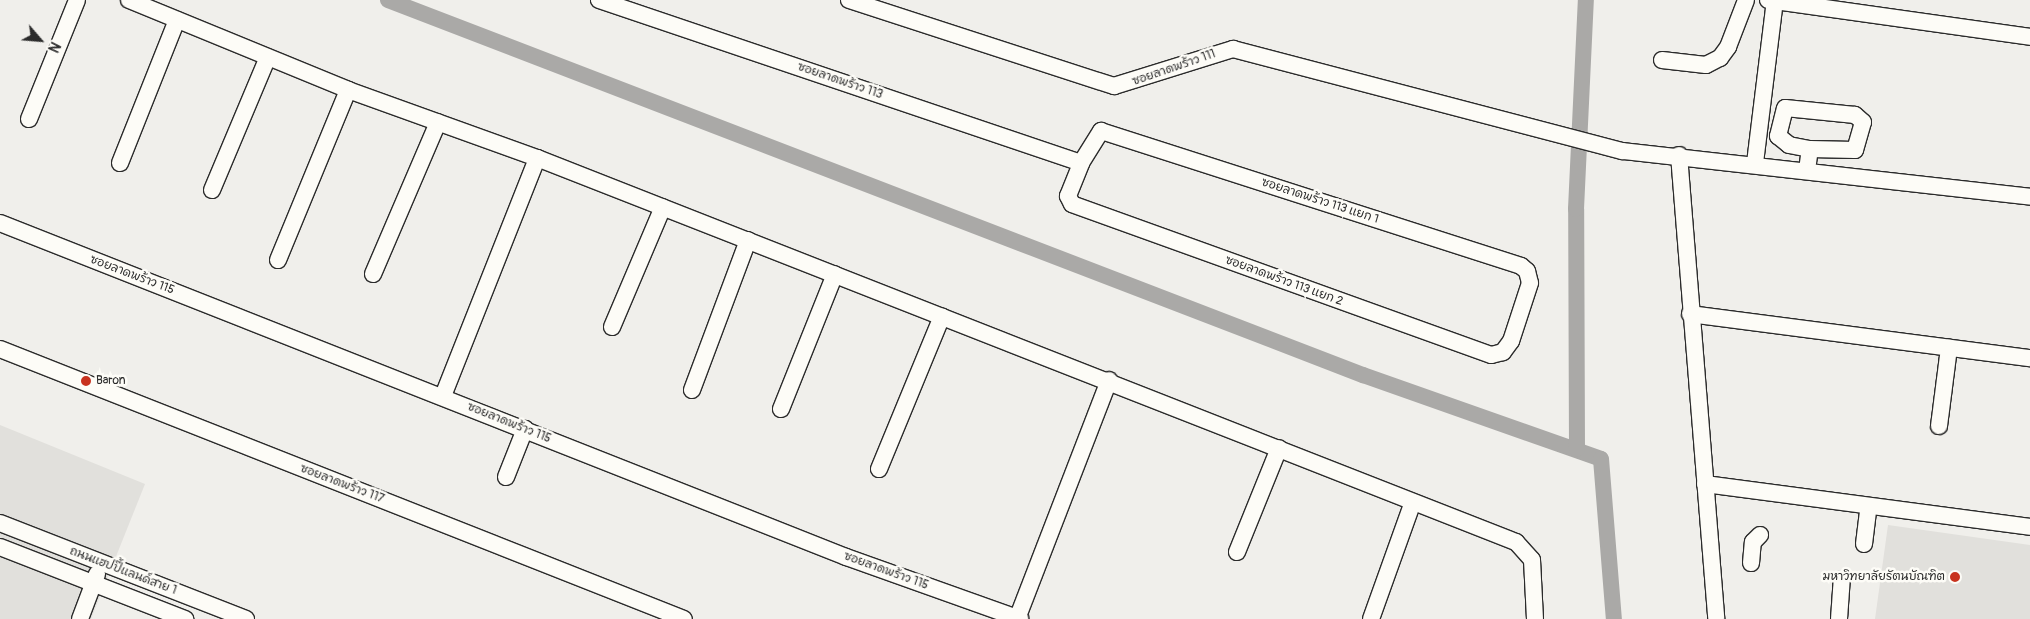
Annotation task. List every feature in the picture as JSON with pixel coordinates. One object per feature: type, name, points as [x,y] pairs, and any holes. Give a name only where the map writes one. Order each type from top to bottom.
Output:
[{"type":"street","points":[[30,119],[77,0]]},
{"type":"street","points":[[129,0],[348,90],[537,158],[1109,380],[1526,548],[1532,560],[1535,619]]},
{"type":"street","name":"ซอยลาดพร้าว 113","points":[[599,0],[1081,163]]},
{"type":"street","name":"ซอยลาดพร้าว 111","points":[[848,0],[1114,86],[1233,49],[1623,151],[1755,163],[2030,197]]},
{"type":"street","points":[[1662,60],[1706,65],[1720,58],[1728,47],[1746,0]]},
{"type":"street","points":[[1755,163],[1773,0],[2030,38]]},
{"type":"street","points":[[120,163],[177,20]]},
{"type":"street","points":[[212,190],[268,57]]},
{"type":"street","points":[[278,260],[348,90]]},
{"type":"street","points":[[1785,108],[1855,115],[1864,122],[1855,150],[1810,149],[1789,145],[1778,136],[1785,108]]},
{"type":"street","points":[[373,274],[438,122]]},
{"type":"street","name":"ซอยลาดพร้าว 113 แยก 1","points":[[1081,163],[1094,136],[1107,131],[1520,266],[1527,270],[1530,283],[1519,318]]},
{"type":"street","points":[[1807,170],[1810,149]]},
{"type":"street","points":[[1679,155],[1690,314],[1716,619]]},
{"type":"street","points":[[443,396],[537,158]]},
{"type":"street","name":"ซอยลาดพร้าว 113 แยก 2","points":[[1081,163],[1068,196],[1072,204],[1491,355],[1507,347],[1519,318]]},
{"type":"street","points":[[612,326],[663,207]]},
{"type":"street","name":"ซอยลาดพร้าว 115","points":[[0,222],[846,557],[1018,619]]},
{"type":"street","points":[[692,390],[748,240]]},
{"type":"street","points":[[781,409],[835,274]]},
{"type":"street","points":[[1690,314],[2030,358]]},
{"type":"street","points":[[879,468],[942,316]]},
{"type":"street","points":[[1939,426],[1949,348]]},
{"type":"street","name":"ซอยลาดพร้าว 117","points":[[0,349],[684,619]]},
{"type":"street","points":[[1018,619],[1109,380]]},
{"type":"street","points":[[506,477],[525,429]]},
{"type":"street","points":[[1238,552],[1279,448]]},
{"type":"street","points":[[1705,484],[2030,527]]},
{"type":"street","points":[[1371,619],[1413,502]]},
{"type":"street","points":[[1864,544],[1869,506]]},
{"type":"street","name":"ถนนแฮปปี้แลนด์สาย 1","points":[[0,523],[246,619]]},
{"type":"street","points":[[1751,563],[1754,542],[1760,535]]},
{"type":"street","name":"ถนนแฮปปี้แลนด์สาย 1","points":[[0,547],[185,619]]},
{"type":"street","points":[[80,619],[101,563]]},
{"type":"street","points":[[1839,619],[1842,580]]},
{"type":"shaded area","points":[[0,425],[145,484],[91,619],[0,619]]},
{"type":"shaded area","name":"มหาวิทยาลัยรัตนบัณฑิต","points":[[1888,525],[2030,545],[2030,619],[1875,619]]},
{"type":"waterway","points":[[388,0],[1363,375],[1601,459],[1614,619]]},
{"type":"waterway","points":[[1577,449],[1576,209],[1586,0]]},
{"type":"place","name":"Baron","points":[[86,381]]},
{"type":"place","name":"มหาวิทยาลัยรัตนบัณฑิต","points":[[1955,577]]}]
